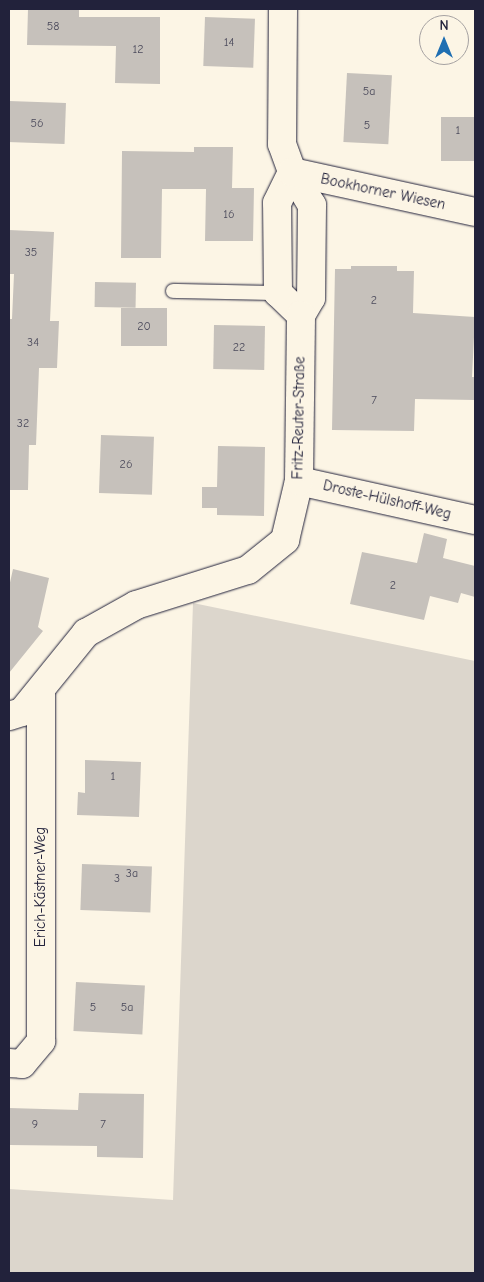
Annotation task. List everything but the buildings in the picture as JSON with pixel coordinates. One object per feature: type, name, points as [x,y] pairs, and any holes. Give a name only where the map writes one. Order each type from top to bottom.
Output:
[{"type":"street","name":"Fritz-Reuter-Straße","points":[[9,716],[22,712],[41,691],[86,633],[103,626],[136,605],[248,570],[285,540],[299,481],[301,315],[311,298],[312,205],[292,172],[282,144],[283,9]]},
{"type":"street","name":"Bookhorner Wiesen","points":[[292,172],[475,212]]},
{"type":"street","points":[[292,172],[277,203],[278,293],[301,315]]},
{"type":"street","name":"Droste-Hülshoff-Weg","points":[[299,481],[475,520]]},
{"type":"street","name":"Erich-Kästner-Weg","points":[[9,1064],[22,1064],[41,1041],[41,691]]},
{"type":"lane","points":[[173,291],[278,293]]},
{"type":"shaded area","points":[[193,603],[475,661],[475,1273],[9,1273],[9,1189],[173,1200]]}]
